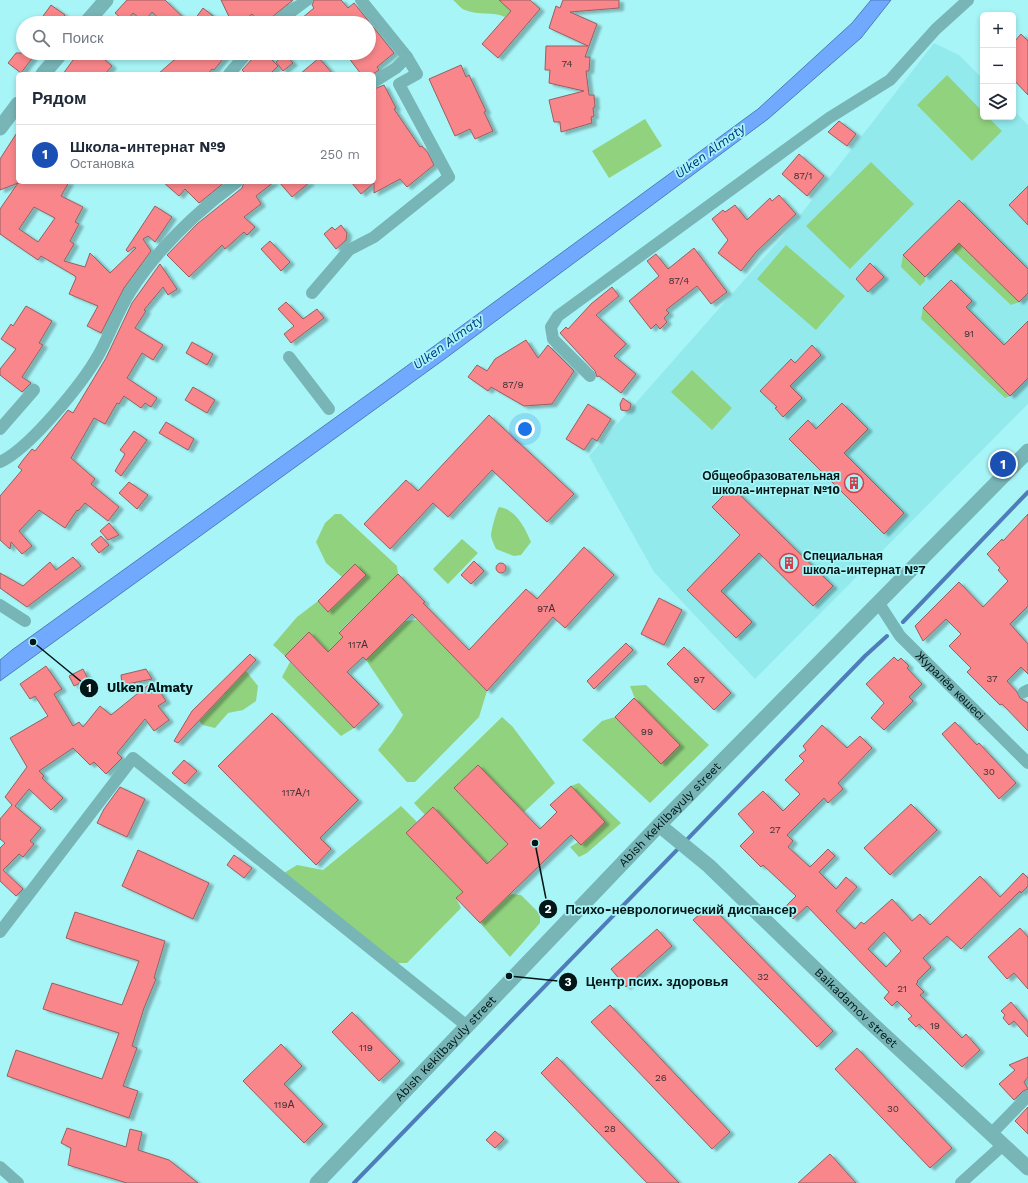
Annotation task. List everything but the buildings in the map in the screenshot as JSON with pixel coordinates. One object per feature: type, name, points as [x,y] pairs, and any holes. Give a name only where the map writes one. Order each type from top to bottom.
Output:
[{"type":"street","points":[[92,16],[106,0]]},
{"type":"street","points":[[285,16],[307,0]]},
{"type":"street","points":[[361,0],[374,16]]},
{"type":"street","points":[[590,376],[554,339],[551,327],[558,316],[829,118],[890,80],[936,29],[968,0]]},
{"type":"street","points":[[312,293],[349,250],[374,237],[449,177],[399,84],[417,74],[407,57],[376,19]]},
{"type":"street","points":[[376,81],[396,68],[407,57]]},
{"type":"street","points":[[45,72],[55,60]]},
{"type":"street","points":[[231,72],[241,60]]},
{"type":"street","points":[[0,128],[16,107]]},
{"type":"street","points":[[0,462],[11,457],[31,438],[89,372],[130,292],[166,244],[186,223],[235,184]]},
{"type":"street","points":[[289,357],[330,408]]},
{"type":"street","points":[[0,430],[34,390]]},
{"type":"street","name":"Abish Kekilbayuly street","points":[[317,1183],[659,824],[1028,451]]},
{"type":"street","name":"Журалёв көшесі","points":[[878,602],[900,636],[1028,763]]},
{"type":"street","points":[[0,605],[25,621]]},
{"type":"street","points":[[0,932],[133,758],[467,1026]]},
{"type":"street","name":"Baikadamov street","points":[[659,824],[709,866],[869,1021],[1028,1168]]},
{"type":"street","points":[[991,1134],[1028,1096]]},
{"type":"street","points":[[961,1183],[1003,1145]]},
{"type":"street","points":[[0,1167],[18,1183]]},
{"type":"shaded area","points":[[934,43],[959,55],[980,76],[980,120],[1016,120],[1016,113],[1028,125],[1028,404],[755,679],[654,572],[589,456],[791,227]]},
{"type":"green space","points":[[453,0],[502,0],[511,11],[505,17],[496,14],[475,13],[460,7]]},
{"type":"green space","points":[[947,75],[980,109],[980,120],[991,120],[1002,131],[972,161],[917,105]]},
{"type":"green space","points":[[645,119],[662,146],[609,178],[592,151]]},
{"type":"green space","points":[[871,162],[914,204],[850,269],[806,226]]},
{"type":"green space","points":[[959,243],[1019,302],[1011,305],[952,250]]},
{"type":"green space","points":[[786,245],[845,296],[816,330],[757,279]]},
{"type":"green space","points":[[903,255],[925,277],[925,281],[920,286],[901,267]]},
{"type":"green space","points":[[923,308],[1010,396],[1005,398],[921,319]]},
{"type":"green space","points":[[692,370],[732,408],[712,430],[671,392]]},
{"type":"green space","points":[[499,507],[510,511],[515,515],[523,525],[529,537],[531,542],[521,555],[514,556],[496,549],[495,547],[491,534]]},
{"type":"green space","points":[[335,514],[341,514],[397,566],[398,574],[339,632],[343,637],[328,652],[309,632],[285,656],[273,645],[297,617],[318,601],[328,612],[366,575],[342,577],[326,563],[316,542],[325,523]]},
{"type":"green space","points":[[462,539],[478,553],[448,584],[433,569]]},
{"type":"green space","points":[[417,620],[487,691],[479,717],[415,782],[407,782],[378,750],[403,715],[366,660],[406,621]]},
{"type":"green space","points":[[290,662],[354,728],[341,736],[282,677]]},
{"type":"green space","points":[[246,671],[258,686],[256,701],[243,710],[228,713],[215,728],[203,725],[199,721]]},
{"type":"green space","points":[[646,685],[709,745],[650,803],[582,740],[602,721],[615,717],[661,764],[630,686]]},
{"type":"green space","points":[[502,717],[512,726],[555,783],[524,812],[478,765],[454,788],[508,844],[487,864],[433,807],[425,815],[414,803]]},
{"type":"green space","points":[[579,783],[621,823],[587,853],[579,857],[570,847],[578,842],[581,845],[605,822],[571,786]]},
{"type":"green space","points":[[401,806],[417,822],[407,832],[463,892],[456,898],[461,908],[407,963],[396,963],[284,873],[297,865],[323,870]]},
{"type":"green space","points":[[511,894],[521,895],[540,914],[540,923],[510,957],[480,923]]},
{"type":"water","points":[[871,0],[891,0],[861,38],[768,119],[446,358],[0,681],[0,660],[12,650],[385,382],[758,109],[852,23]]},
{"type":"waterway","points":[[903,622],[1028,492]]},
{"type":"waterway","points":[[354,1183],[865,656],[887,636]]},
{"type":"place","name":"Школа-интернат №9","points":[[1003,464]]},
{"type":"place","name":"Общеобразовательная школа-интернат №10","points":[[854,483]]},
{"type":"place","name":"Специальная школа-интернат №7","points":[[789,563]]},
{"type":"place","name":"Ulken Almaty","points":[[33,642]]},
{"type":"place","name":"Психо-неврологический диспансер","points":[[535,843]]},
{"type":"place","name":"Центр псих. здоровья","points":[[509,976]]}]
